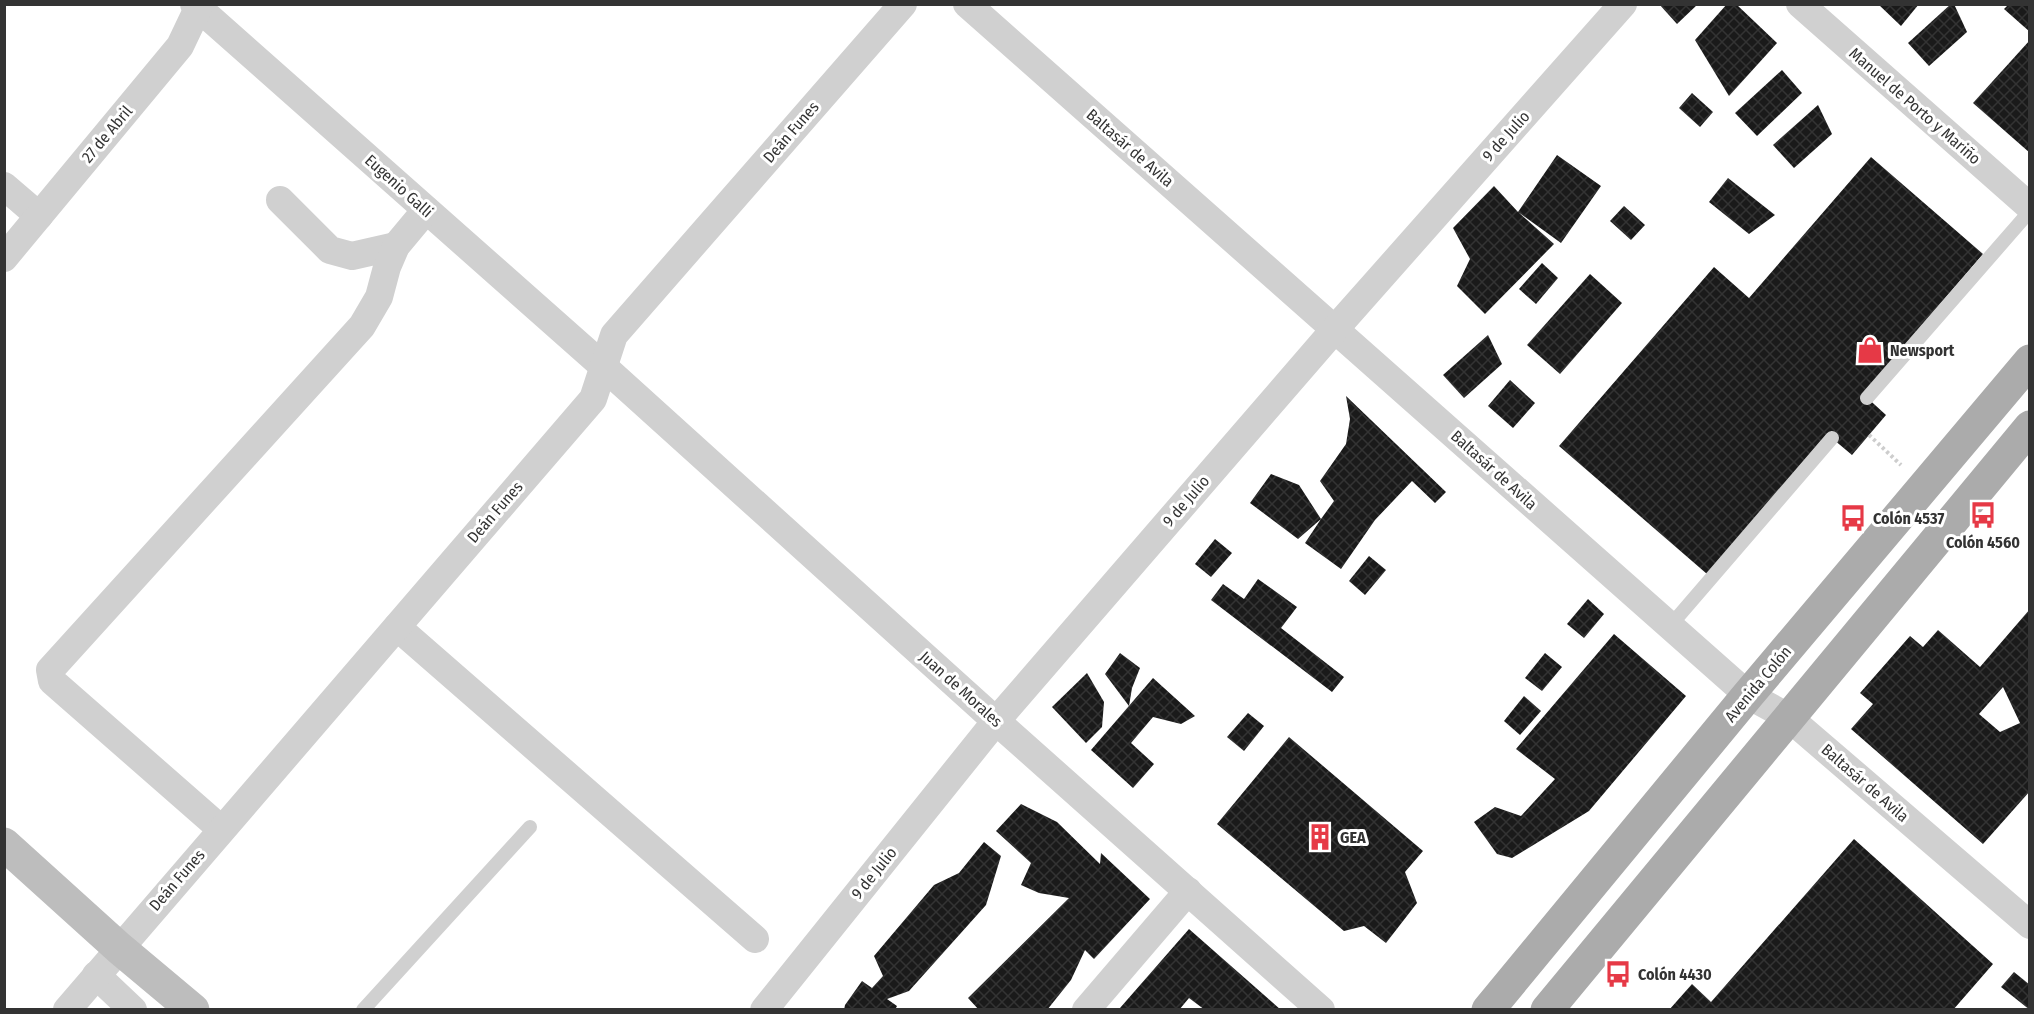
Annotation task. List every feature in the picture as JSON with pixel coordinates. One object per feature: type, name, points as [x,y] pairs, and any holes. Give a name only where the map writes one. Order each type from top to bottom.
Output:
[{"type":"main road","name":"Avenida Colón","points":[[1488,1010],[1748,695],[2030,361]]},
{"type":"main road","points":[[1547,1010],[2030,427]]},
{"type":"main road","points":[[4,843],[119,948],[193,1010]]},
{"type":"street","name":"Deán Funes","points":[[67,1010],[593,399],[614,335],[903,4]]},
{"type":"street","name":"Baltasár de Avila","points":[[967,4],[1748,695],[1788,717],[2030,925]]},
{"type":"street","name":"9 de Julio","points":[[764,1010],[996,721],[1335,329],[1623,4]]},
{"type":"street","name":"Manuel de Porto y Mariño","points":[[1800,4],[2030,209]]},
{"type":"street","name":"Eugenio Galli","points":[[197,6],[604,367]]},
{"type":"street","name":"27 de Abril","points":[[4,258],[180,46],[197,6]]},
{"type":"street","points":[[4,186],[39,216]]},
{"type":"street","points":[[280,200],[330,250],[352,256],[396,246]]},
{"type":"street","points":[[221,830],[52,681],[50,670],[362,326],[379,297],[387,267],[396,246],[426,210]]},
{"type":"street","name":"Juan de Morales","points":[[604,367],[996,721],[1321,1010]]},
{"type":"street","points":[[397,627],[755,939]]},
{"type":"street","points":[[1086,1010],[1188,891]]},
{"type":"street","points":[[96,975],[133,1010]]},
{"type":"lane","points":[[1867,398],[2030,209]]},
{"type":"lane","points":[[1670,626],[1832,438]]},
{"type":"lane","points":[[363,1010],[530,827]]},
{"type":"path","points":[[1869,435],[1924,486]]},
{"type":"building","points":[[1659,4],[1698,4],[1677,24]]},
{"type":"building","points":[[1727,4],[1736,4],[1777,43],[1729,96],[1695,40]]},
{"type":"building","points":[[1878,4],[1919,4],[1901,26]]},
{"type":"building","points":[[1951,4],[1954,4],[1967,32],[1929,66],[1908,43]]},
{"type":"building","points":[[2008,5],[2030,5],[2030,32],[2004,9]]},
{"type":"building","points":[[2030,40],[2030,153],[1973,103]]},
{"type":"building","points":[[1782,70],[1802,93],[1757,136],[1735,113]]},
{"type":"building","points":[[1692,93],[1713,112],[1700,127],[1679,108]]},
{"type":"building","points":[[1818,105],[1832,134],[1794,168],[1773,145]]},
{"type":"building","points":[[1557,155],[1601,186],[1561,243],[1518,212]]},
{"type":"building","points":[[1871,157],[1983,254],[1863,394],[1886,415],[1852,455],[1827,434],[1707,574],[1559,446],[1714,267],[1749,298]]},
{"type":"building","points":[[1728,178],[1775,215],[1749,234],[1709,202]]},
{"type":"building","points":[[1494,186],[1518,212],[1554,244],[1485,314],[1457,286],[1470,259],[1453,228]]},
{"type":"building","points":[[1624,206],[1645,225],[1631,240],[1610,221]]},
{"type":"building","points":[[1542,263],[1558,278],[1536,304],[1519,289]]},
{"type":"building","points":[[1590,274],[1622,303],[1560,374],[1527,345]]},
{"type":"building","points":[[1488,335],[1502,364],[1464,398],[1443,375]]},
{"type":"building","points":[[1510,380],[1535,403],[1513,428],[1488,406]]},
{"type":"building","points":[[1346,396],[1446,492],[1435,503],[1412,481],[1375,520],[1341,569],[1305,543],[1334,501],[1320,481],[1346,444],[1350,419]]},
{"type":"building","points":[[1271,474],[1299,485],[1321,519],[1298,539],[1250,503]]},
{"type":"building","points":[[1215,539],[1232,553],[1211,577],[1195,564]]},
{"type":"building","points":[[1369,556],[1386,570],[1365,595],[1349,581]]},
{"type":"building","points":[[1258,579],[1297,607],[1281,628],[1344,677],[1332,692],[1211,600],[1223,584],[1244,599]]},
{"type":"building","points":[[1588,599],[1604,614],[1584,638],[1567,624]]},
{"type":"building","points":[[2030,609],[2030,791],[1983,844],[1851,729],[1873,704],[1860,693],[1910,636],[1923,647],[1938,630],[1980,667]],"holes":[[[2003,687],[2020,723],[2000,732],[1979,714]]]},
{"type":"building","points":[[1614,634],[1686,696],[1589,811],[1512,858],[1497,854],[1474,822],[1495,807],[1521,816],[1555,779],[1516,749]]},
{"type":"building","points":[[1120,653],[1140,668],[1132,688],[1129,706],[1105,674]]},
{"type":"building","points":[[1545,653],[1562,667],[1542,691],[1525,678]]},
{"type":"building","points":[[1087,673],[1104,702],[1102,727],[1086,743],[1052,707]]},
{"type":"building","points":[[1153,678],[1195,716],[1181,724],[1153,717],[1131,743],[1154,764],[1133,788],[1091,750]]},
{"type":"building","points":[[1524,696],[1541,711],[1520,735],[1504,721]]},
{"type":"building","points":[[1248,713],[1264,726],[1244,751],[1227,737]]},
{"type":"building","name":"GEA","points":[[1289,737],[1423,851],[1405,872],[1417,903],[1386,943],[1364,926],[1344,931],[1217,824]]},
{"type":"building","points":[[1021,804],[1057,822],[1100,864],[1101,853],[1150,899],[1094,959],[1085,950],[1071,980],[1047,1010],[979,1010],[968,998],[1069,898],[1039,893],[1021,885],[1031,863],[996,831]]},
{"type":"building","points":[[1854,839],[1993,964],[1953,1010],[1669,1010],[1692,984],[1711,1002]]},
{"type":"building","points":[[984,842],[1001,856],[986,905],[909,991],[887,999],[897,1006],[895,1010],[844,1010],[862,981],[872,988],[883,976],[874,956],[934,885],[959,873]]},
{"type":"building","points":[[1189,929],[1281,1010],[1205,1010],[1189,998],[1179,1010],[1120,1008]]},
{"type":"building","points":[[2014,972],[2030,985],[2030,1010],[2001,987]]},
{"type":"place","name":"Newsport","points":[[1870,350]]},
{"type":"place","name":"Colón 4560","points":[[1983,515]]},
{"type":"place","name":"Colón 4537","points":[[1853,518]]},
{"type":"place","name":"GEA","points":[[1320,837]]},
{"type":"place","name":"Colón 4430","points":[[1618,974]]}]
